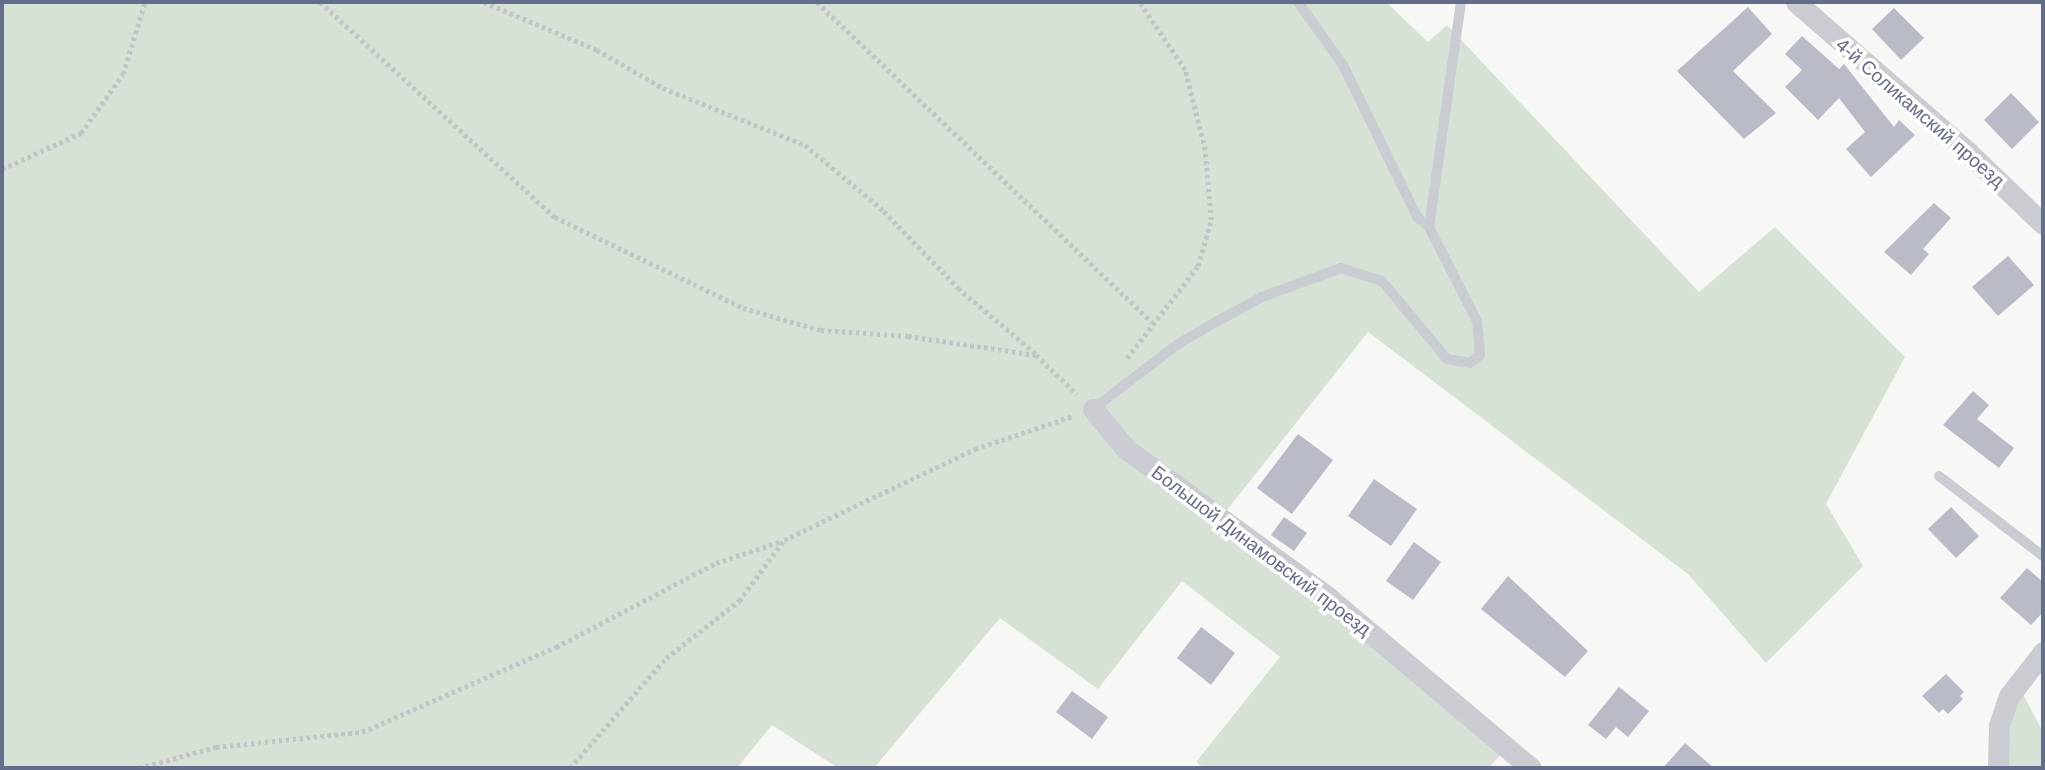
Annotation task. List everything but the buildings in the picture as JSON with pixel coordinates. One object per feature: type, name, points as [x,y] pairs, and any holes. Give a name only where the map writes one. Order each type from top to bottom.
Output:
[{"type":"street","name":"4-й Соликамский проезд","points":[[1796,2],[1969,153],[2043,224]]},
{"type":"street","name":"Большой Динамовский проезд","points":[[1093,409],[1125,448],[1329,598],[1531,768]]},
{"type":"street","points":[[1998,768],[1998,725],[2009,696],[2043,652]]},
{"type":"lane","points":[[1093,409],[1178,344],[1216,322],[1262,297],[1341,268],[1382,281],[1447,359],[1470,363],[1480,355],[1479,330],[1429,227],[1417,217],[1343,65],[1298,2]]},
{"type":"lane","points":[[1429,227],[1461,2]]},
{"type":"lane","points":[[1939,476],[2043,556]]},
{"type":"path","points":[[2,169],[81,133],[123,74],[145,2]]},
{"type":"path","points":[[320,2],[555,217],[756,312],[821,330],[908,336],[1036,355]]},
{"type":"path","points":[[139,768],[216,747],[362,732],[556,647],[716,563],[784,540],[975,449],[1093,409],[1036,355],[958,288],[884,211],[805,145],[663,88],[597,50],[484,2]]},
{"type":"path","points":[[817,2],[1152,322]]},
{"type":"path","points":[[1122,365],[1152,322],[1198,266],[1211,220],[1205,150],[1185,70],[1139,2]]},
{"type":"path","points":[[570,768],[666,658],[739,601],[784,540]]},
{"type":"shaded area","points":[[2,2],[1386,2],[1428,42],[1447,25],[1699,292],[1775,227],[1905,357],[1826,504],[1863,566],[1766,663],[1688,574],[1368,332],[1223,515],[1515,741],[1488,768],[1204,768],[1196,762],[1280,657],[1182,581],[1098,689],[1000,618],[874,768],[838,768],[772,725],[737,768],[2,768]]},
{"type":"shaded area","points":[[2021,690],[2043,732],[2043,768],[2005,768],[2014,702]]}]
